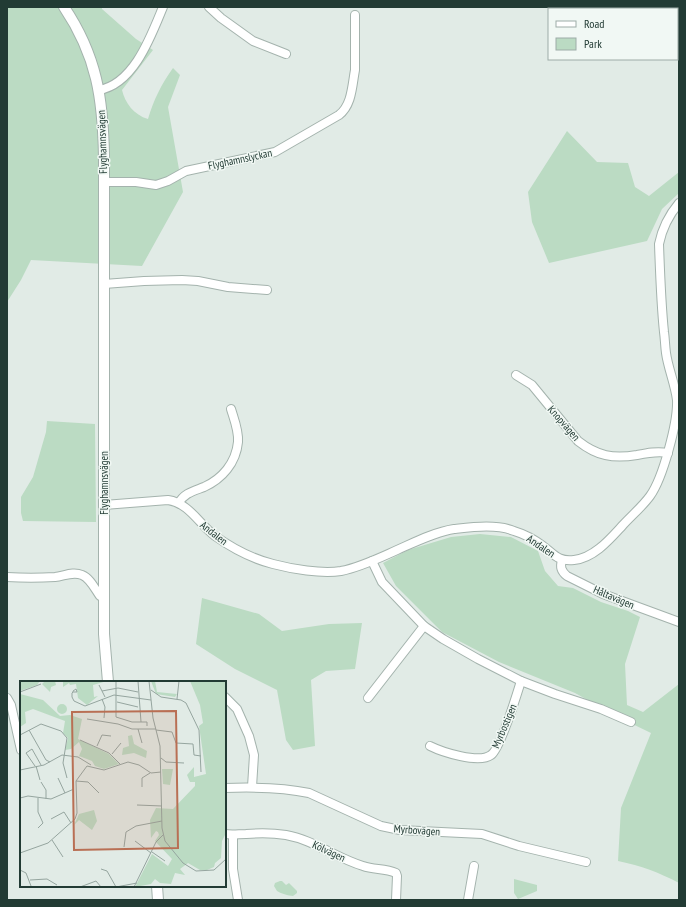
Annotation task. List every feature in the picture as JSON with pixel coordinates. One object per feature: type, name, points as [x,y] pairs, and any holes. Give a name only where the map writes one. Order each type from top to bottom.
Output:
[{"type":"street","name":"Flyghamnsvägen","points":[[64,7],[87,50],[99,90],[104,138],[104,634],[108,681]]},
{"type":"street","points":[[99,90],[110,87],[123,77],[140,58],[149,43],[163,7]]},
{"type":"street","points":[[209,7],[253,41],[286,54]]},
{"type":"street","name":"Flyghamnslyckan","points":[[104,182],[136,182],[156,185],[168,181],[186,171],[275,152],[339,115],[347,107],[354,79],[355,15]]},
{"type":"street","name":"Andalen","points":[[179,503],[188,509],[223,542],[249,555],[273,565],[324,572],[339,571],[357,567],[432,535],[453,529],[497,527],[512,530],[531,538],[544,546],[555,557],[562,560],[578,560],[588,556],[605,544],[650,496],[660,478],[668,452],[678,400],[666,353],[662,310],[659,244],[661,235],[669,217],[679,203]]},
{"type":"street","points":[[104,284],[182,280],[198,281],[228,287],[267,290]]},
{"type":"street","name":"Knopvägen","points":[[516,375],[532,385],[578,441],[586,447],[601,454],[615,457],[635,456],[658,451],[668,452]]},
{"type":"street","points":[[104,505],[168,500],[179,503],[181,498],[186,494],[212,483],[222,476],[230,466],[238,442],[231,409]]},
{"type":"street","name":"Håltavägen","points":[[562,560],[561,568],[567,576],[603,594],[679,622]]},
{"type":"street","points":[[372,561],[382,582],[424,626],[478,659],[522,681],[555,694],[601,709],[631,722]]},
{"type":"street","points":[[7,577],[32,578],[74,573],[83,575],[90,580],[100,596],[105,596]]},
{"type":"street","points":[[368,698],[424,626]]},
{"type":"street","name":"Myrbostigen","points":[[430,746],[442,752],[476,758],[484,758],[491,755],[500,740],[522,681]]},
{"type":"street","points":[[7,698],[19,724],[20,737]]},
{"type":"street","points":[[226,698],[237,708],[249,736],[254,755],[252,787]]},
{"type":"street","name":"Myrbovägen","points":[[226,788],[281,788],[308,793],[381,826],[400,830],[482,834],[519,846],[586,862]]},
{"type":"street","name":"Kölvägen","points":[[238,900],[229,835],[258,834],[287,836],[308,841],[363,866],[396,873],[396,900]]},
{"type":"street","points":[[468,900],[474,866]]},
{"type":"street","points":[[156,887],[158,900]]},
{"type":"green space","points":[[7,7],[102,7],[102,9],[136,39],[153,50],[122,90],[125,99],[131,108],[138,115],[148,119],[158,92],[173,68],[180,75],[168,107],[183,192],[142,266],[31,260],[21,280],[7,302]]},
{"type":"green space","points":[[567,131],[597,162],[628,163],[635,187],[649,196],[679,172],[679,193],[662,209],[647,241],[549,263],[532,222],[528,192]]},
{"type":"green space","points":[[47,421],[95,424],[96,522],[23,521],[21,513],[21,497],[33,477],[46,432]]},
{"type":"green space","points":[[480,534],[511,537],[538,551],[545,571],[558,586],[573,588],[601,602],[628,611],[640,617],[625,664],[627,705],[643,712],[679,684],[679,883],[650,870],[618,861],[621,808],[651,733],[575,693],[499,662],[442,632],[396,586],[383,563],[408,550],[451,537]]},
{"type":"green space","points":[[202,598],[259,614],[282,631],[329,624],[362,623],[355,669],[326,671],[311,680],[315,746],[293,750],[286,740],[277,690],[235,669],[196,644]]},
{"type":"green space","points":[[514,879],[537,885],[537,891],[518,899],[514,893]]},
{"type":"green space","points":[[280,881],[286,885],[289,883],[297,891],[297,893],[291,896],[277,891],[274,886],[275,883]]}]
